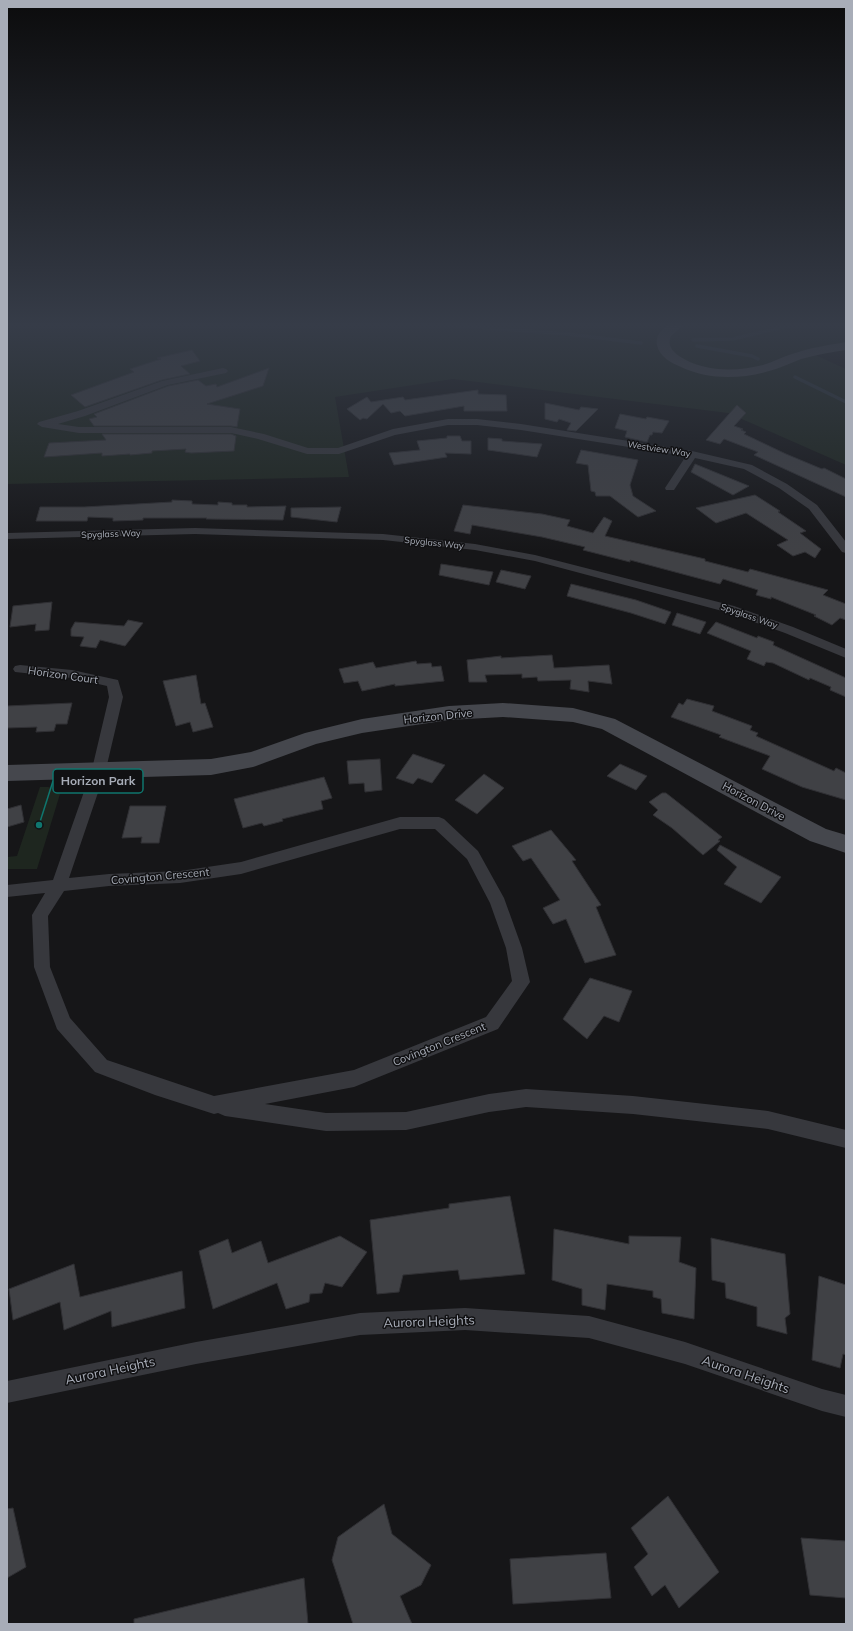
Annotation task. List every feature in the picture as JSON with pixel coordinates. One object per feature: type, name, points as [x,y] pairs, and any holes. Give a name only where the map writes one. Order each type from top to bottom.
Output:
[{"type":"street","name":"Westview Way","points":[[118,399],[61,421],[42,424],[79,430],[231,430],[260,436],[307,451],[339,451],[393,432],[448,422],[477,422],[521,427],[692,454],[748,467],[783,486],[813,507],[846,550]]},
{"type":"street","points":[[670,488],[692,454]]},
{"type":"street","name":"Spyglass Way","points":[[7,536],[195,531],[383,537],[475,547],[535,558],[730,609],[789,630],[846,654]]},
{"type":"street","name":"Horizon Court","points":[[20,669],[72,674],[113,683],[116,697],[99,769]]},
{"type":"street","name":"Horizon Drive","points":[[7,773],[99,769],[211,767],[253,759],[312,738],[362,726],[449,713],[503,710],[573,715],[608,724],[818,835],[846,844]]},
{"type":"street","name":"Covington Crescent","points":[[58,885],[109,880],[180,877],[241,868],[400,823],[439,823],[473,854],[498,903],[514,948],[521,982],[492,1024],[354,1078],[214,1105],[155,1086],[101,1066],[63,1023],[42,967],[40,915],[58,885],[99,769]]},
{"type":"street","points":[[7,891],[58,885]]},
{"type":"street","points":[[214,1105],[326,1122],[406,1121],[489,1103],[526,1098],[633,1104],[768,1120],[846,1139]]},
{"type":"street","name":"Aurora Heights","points":[[7,1392],[196,1352],[360,1324],[465,1319],[589,1327],[685,1353],[822,1400],[846,1406]]},
{"type":"shaded area","points":[[7,399],[335,399],[349,477],[7,484]]},
{"type":"shaded area","points":[[616,399],[846,399],[846,465],[728,413]]},
{"type":"shaded area","points":[[40,787],[54,788],[60,794],[37,869],[7,869],[7,857],[17,856]]},
{"type":"building","points":[[76,399],[107,399],[85,407]]},
{"type":"building","points":[[133,399],[222,399],[207,404],[240,409],[237,427],[94,426],[89,419],[97,417],[94,414]]},
{"type":"building","points":[[363,399],[369,399],[371,402],[389,399],[506,399],[507,411],[464,411],[464,406],[405,416],[400,411],[391,413],[383,404],[367,419],[363,418],[360,420],[347,409]]},
{"type":"building","points":[[545,403],[579,410],[581,407],[598,409],[576,431],[567,430],[571,423],[559,419],[557,422],[545,419]]},
{"type":"building","points":[[737,405],[746,413],[734,426],[743,429],[741,430],[746,432],[744,434],[786,454],[822,469],[824,468],[846,479],[846,497],[754,455],[758,452],[724,439],[720,444],[706,440]]},
{"type":"building","points":[[620,414],[646,419],[647,417],[669,421],[662,433],[653,432],[647,442],[625,437],[627,431],[615,428]]},
{"type":"building","points":[[102,434],[231,434],[236,436],[234,451],[191,453],[185,452],[186,449],[152,451],[152,453],[130,455],[102,456],[102,453],[44,457],[49,443],[106,440]]},
{"type":"building","points":[[447,436],[460,436],[462,441],[471,441],[471,454],[445,453],[447,457],[394,465],[389,453],[420,450],[417,441],[447,438]]},
{"type":"building","points":[[488,438],[502,439],[502,441],[542,444],[537,457],[488,450]]},
{"type":"building","points":[[581,450],[638,460],[630,485],[633,496],[656,511],[638,517],[610,496],[596,496],[595,492],[591,491],[588,465],[576,463]]},
{"type":"building","points":[[695,464],[749,486],[733,495],[691,472]]},
{"type":"building","points":[[755,495],[780,511],[778,512],[806,531],[800,533],[821,549],[815,558],[805,552],[793,556],[777,545],[788,540],[746,513],[716,523],[696,508]]},
{"type":"building","points":[[172,500],[192,501],[192,504],[218,505],[218,502],[232,503],[232,505],[247,505],[247,507],[286,506],[283,520],[143,518],[143,520],[113,521],[113,518],[88,517],[87,521],[36,521],[40,507],[84,507],[172,502]]},
{"type":"building","points":[[463,505],[542,514],[570,520],[567,526],[593,533],[604,517],[612,521],[605,536],[705,559],[705,561],[748,572],[750,569],[828,590],[823,595],[846,604],[846,620],[840,618],[832,625],[814,616],[816,615],[771,597],[771,599],[756,595],[758,590],[723,579],[720,584],[630,560],[630,562],[583,550],[585,547],[542,537],[472,525],[470,534],[454,531]]},
{"type":"building","points":[[341,507],[337,522],[291,517],[291,508]]},
{"type":"building","points":[[441,564],[493,572],[489,585],[439,575]]},
{"type":"building","points":[[501,570],[531,576],[525,589],[496,582]]},
{"type":"building","points":[[571,584],[636,600],[671,612],[665,624],[631,613],[567,596]]},
{"type":"building","points":[[52,602],[49,630],[35,631],[36,624],[10,627],[13,606]]},
{"type":"building","points":[[677,613],[706,622],[700,634],[672,625]]},
{"type":"building","points":[[128,620],[143,623],[125,646],[100,640],[96,648],[80,646],[84,637],[71,636],[71,629],[75,622],[124,626]]},
{"type":"building","points":[[716,622],[757,638],[758,636],[774,642],[773,645],[846,678],[846,697],[830,690],[831,687],[810,678],[809,680],[773,663],[766,662],[764,666],[747,659],[751,651],[707,633]]},
{"type":"building","points":[[552,655],[554,668],[609,665],[612,684],[588,681],[589,692],[570,689],[571,680],[538,681],[537,677],[522,678],[522,674],[485,675],[487,682],[469,682],[467,660],[501,656],[501,658]]},
{"type":"building","points":[[416,661],[417,664],[431,663],[432,667],[441,666],[444,681],[395,686],[395,684],[362,691],[358,681],[344,683],[339,669],[373,662],[376,668]]},
{"type":"building","points":[[196,675],[201,704],[205,703],[213,727],[193,732],[190,722],[176,726],[163,681]]},
{"type":"building","points":[[687,699],[714,706],[712,711],[752,726],[750,730],[758,733],[756,736],[834,771],[836,768],[846,773],[846,800],[802,787],[762,769],[770,756],[719,737],[721,735],[671,717],[679,703],[683,705]]},
{"type":"building","points":[[72,703],[67,724],[56,724],[54,731],[36,732],[37,727],[7,728],[7,706]]},
{"type":"building","points":[[413,754],[445,765],[432,783],[418,778],[413,784],[396,778]]},
{"type":"building","points":[[380,759],[382,790],[365,792],[364,783],[349,784],[347,761]]},
{"type":"building","points":[[620,764],[647,776],[636,790],[607,776]]},
{"type":"building","points":[[484,774],[504,788],[477,814],[455,800]]},
{"type":"building","points":[[324,777],[332,798],[321,801],[323,809],[282,819],[283,821],[264,826],[262,823],[243,828],[234,799]]},
{"type":"building","points":[[662,793],[666,793],[722,837],[718,840],[720,841],[703,855],[672,828],[653,815],[658,810],[649,802]]},
{"type":"building","points":[[21,805],[24,822],[7,827],[7,809]]},
{"type":"building","points":[[130,806],[166,806],[159,843],[141,843],[142,837],[122,838]]},
{"type":"building","points":[[551,830],[576,860],[572,861],[601,905],[596,907],[616,955],[585,963],[566,919],[553,924],[543,908],[560,900],[531,858],[523,861],[512,846]]},
{"type":"building","points":[[720,845],[781,877],[761,903],[724,884],[737,867],[717,850]]},
{"type":"building","points":[[590,978],[632,991],[619,1022],[604,1016],[587,1039],[563,1019]]},
{"type":"building","points":[[510,1196],[525,1274],[460,1280],[458,1270],[403,1275],[399,1292],[377,1294],[370,1220],[449,1208],[449,1204]]},
{"type":"building","points":[[554,1229],[629,1244],[629,1236],[681,1237],[679,1262],[696,1268],[694,1319],[662,1313],[661,1299],[653,1297],[653,1291],[607,1284],[605,1310],[582,1305],[582,1289],[552,1280]]},
{"type":"building","points":[[340,1236],[367,1252],[342,1287],[325,1283],[322,1293],[310,1294],[309,1302],[286,1309],[277,1283],[213,1309],[199,1251],[228,1239],[232,1253],[261,1241],[268,1263]]},
{"type":"building","points":[[711,1238],[785,1254],[790,1314],[785,1318],[787,1334],[757,1326],[757,1307],[726,1298],[725,1283],[712,1280]]},
{"type":"building","points":[[74,1264],[80,1297],[182,1271],[185,1308],[112,1327],[111,1311],[64,1330],[60,1302],[13,1320],[9,1289]]},
{"type":"building","points":[[819,1276],[846,1285],[846,1355],[843,1354],[840,1368],[812,1360]]},
{"type":"building","points":[[668,1496],[719,1572],[679,1608],[665,1585],[652,1596],[634,1567],[648,1554],[631,1528]]},
{"type":"building","points":[[384,1504],[392,1534],[431,1565],[421,1585],[400,1596],[412,1624],[353,1624],[332,1560],[338,1537]]},
{"type":"building","points":[[13,1508],[26,1567],[7,1578],[7,1509]]},
{"type":"building","points":[[801,1538],[846,1541],[846,1598],[810,1595]]},
{"type":"building","points":[[606,1553],[611,1598],[513,1604],[510,1559]]},
{"type":"building","points":[[304,1578],[308,1624],[134,1624],[134,1619]]},
{"type":"waterway","points":[[840,399],[846,402]]},
{"type":"place","name":"Horizon Park","points":[[39,825]]}]
